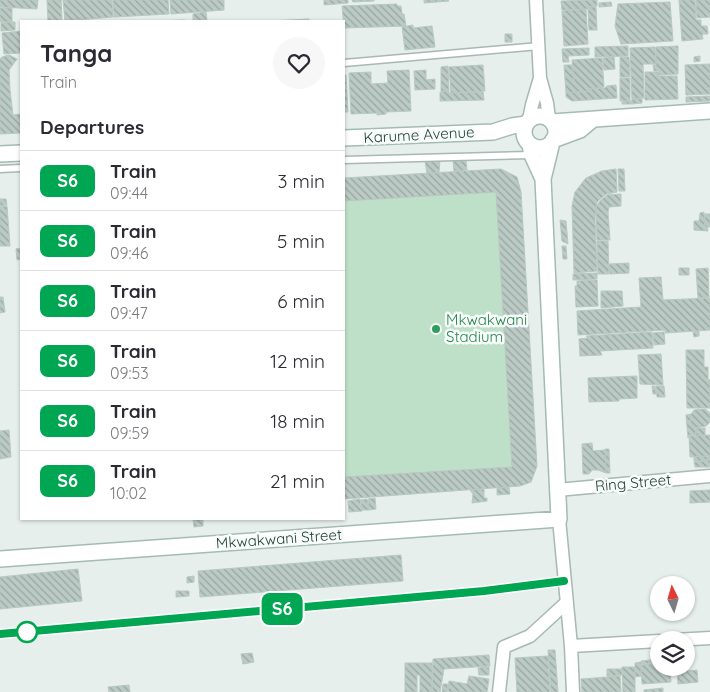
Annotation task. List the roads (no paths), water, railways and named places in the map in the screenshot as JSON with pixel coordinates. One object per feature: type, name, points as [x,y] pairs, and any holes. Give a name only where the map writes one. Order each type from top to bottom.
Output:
[{"type":"main road","points":[[494,132],[528,122],[537,116],[551,121],[592,120],[710,111]]},
{"type":"main road","points":[[494,132],[530,147],[539,148],[580,130],[592,120]]},
{"type":"main road","points":[[551,121],[556,129],[543,180],[558,519]]},
{"type":"main road","points":[[528,122],[524,133],[543,180]]},
{"type":"main road","name":"Karume Avenue","points":[[345,138],[494,132]]},
{"type":"main road","points":[[0,154],[20,153]]},
{"type":"main road","name":"Mkwakwani Street","points":[[0,559],[558,519]]},
{"type":"street","points":[[536,0],[540,78],[551,121]]},
{"type":"street","points":[[528,122],[540,78]]},
{"type":"street","name":"Ring Street","points":[[557,490],[710,476]]},
{"type":"street","points":[[558,519],[571,646],[573,692]]},
{"type":"street","points":[[499,692],[504,647],[530,636],[566,603]]},
{"type":"street","points":[[695,639],[710,638]]},
{"type":"street","points":[[571,646],[650,642]]},
{"type":"lane","points":[[345,63],[539,46]]},
{"type":"lane","points":[[345,160],[530,147]]},
{"type":"lane","points":[[0,169],[20,168]]},
{"type":"railway","points":[[0,634],[485,591],[564,581]]},
{"type":"train","name":"S6","points":[[0,634],[484,591],[564,581]]},
{"type":"place","name":"Mkwakwani Stadium","points":[[436,329]]}]
